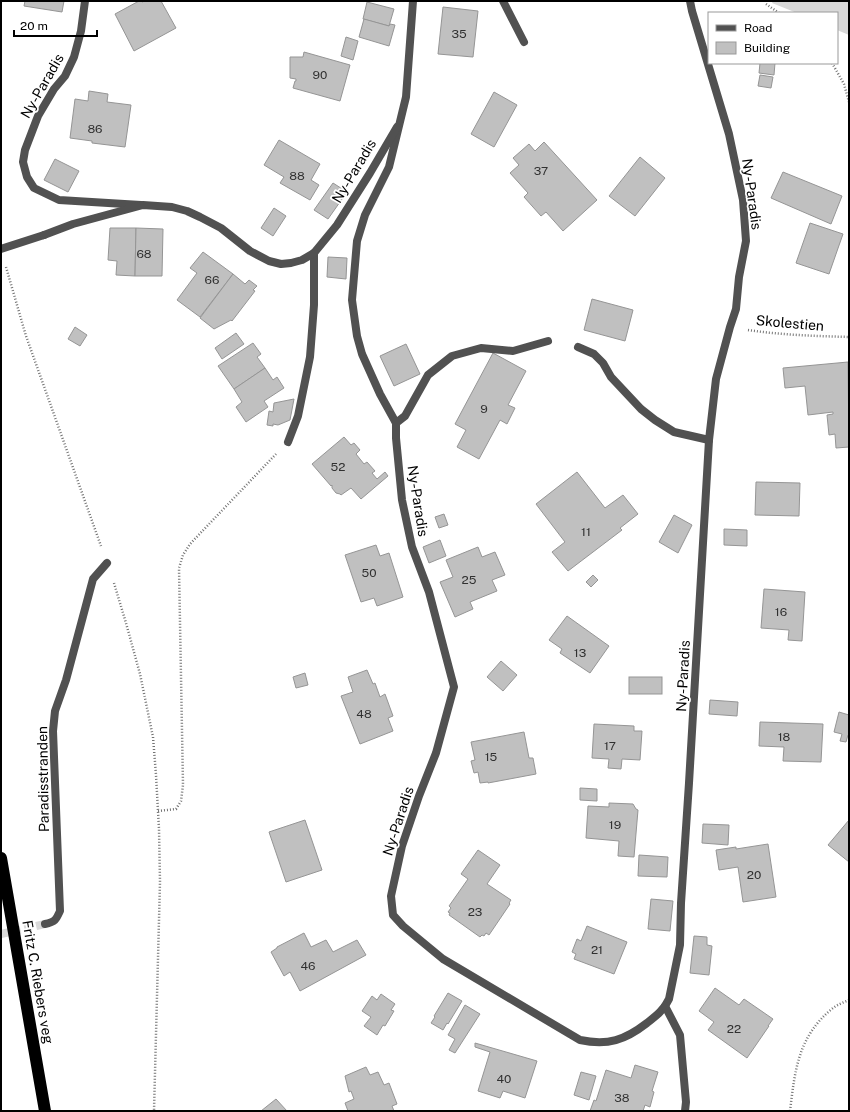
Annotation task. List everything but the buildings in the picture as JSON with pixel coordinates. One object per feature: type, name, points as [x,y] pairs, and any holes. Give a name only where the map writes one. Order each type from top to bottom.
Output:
[{"type":"highway","name":"Fritz C. Riebers veg","points":[[1,858],[45,1111]]},
{"type":"street","name":"Ny-Paradis","points":[[84,1],[81,31],[74,57],[65,76],[54,90],[38,116],[25,150],[23,162],[27,177],[34,188],[59,200],[143,205],[187,211],[220,228],[250,251],[269,261],[281,264],[291,263],[302,260],[314,253],[337,224],[370,173],[400,121]]},
{"type":"street","name":"Ny-Paradis","points":[[413,1],[406,97],[389,167],[365,215],[357,241],[352,300],[357,336],[362,354],[380,394],[396,423],[402,500],[412,547],[429,592],[454,687],[436,753],[419,796],[402,846],[391,896],[392,915],[442,959],[580,1040],[590,1042],[606,1042],[621,1039],[634,1033],[659,1014],[666,1006],[669,999],[680,945],[680,903],[690,767],[709,440],[716,379],[736,309],[739,277],[746,241],[743,200],[729,134],[690,1]]},
{"type":"street","points":[[503,1],[524,42]]},
{"type":"street","name":"Ny-Paradis","points":[[1,249],[73,224],[143,205]]},
{"type":"street","points":[[288,442],[298,416],[310,357],[314,305],[314,253]]},
{"type":"street","points":[[396,423],[405,416],[428,375],[452,356],[481,348],[513,351],[548,341]]},
{"type":"street","points":[[578,347],[594,354],[603,363],[611,377],[642,409],[655,420],[674,432],[709,440]]},
{"type":"street","name":"Paradisstranden","points":[[45,924],[53,923],[57,919],[60,911],[53,731],[55,711],[66,680],[93,579],[108,563]]},
{"type":"street","points":[[666,1006],[680,1035],[686,1102],[685,1111]]},
{"type":"path","points":[[766,4],[778,12]]},
{"type":"path","points":[[833,64],[844,84],[849,102]]},
{"type":"path","points":[[5,265],[26,336],[108,563],[140,674],[153,737],[158,811],[160,882],[154,1111]]},
{"type":"path","name":"Skolestien","points":[[730,327],[762,332],[849,337]]},
{"type":"path","points":[[158,811],[176,809],[181,801],[183,785],[179,568],[183,555],[190,544],[288,442]]},
{"type":"path","points":[[790,1111],[798,1058],[807,1038],[819,1021],[834,1007],[849,1000]]},
{"type":"shaded area","points":[[773,1],[849,1],[849,35],[838,30],[838,12],[794,12],[772,3]]},
{"type":"tunnel","points":[[1,934],[45,924]]}]
